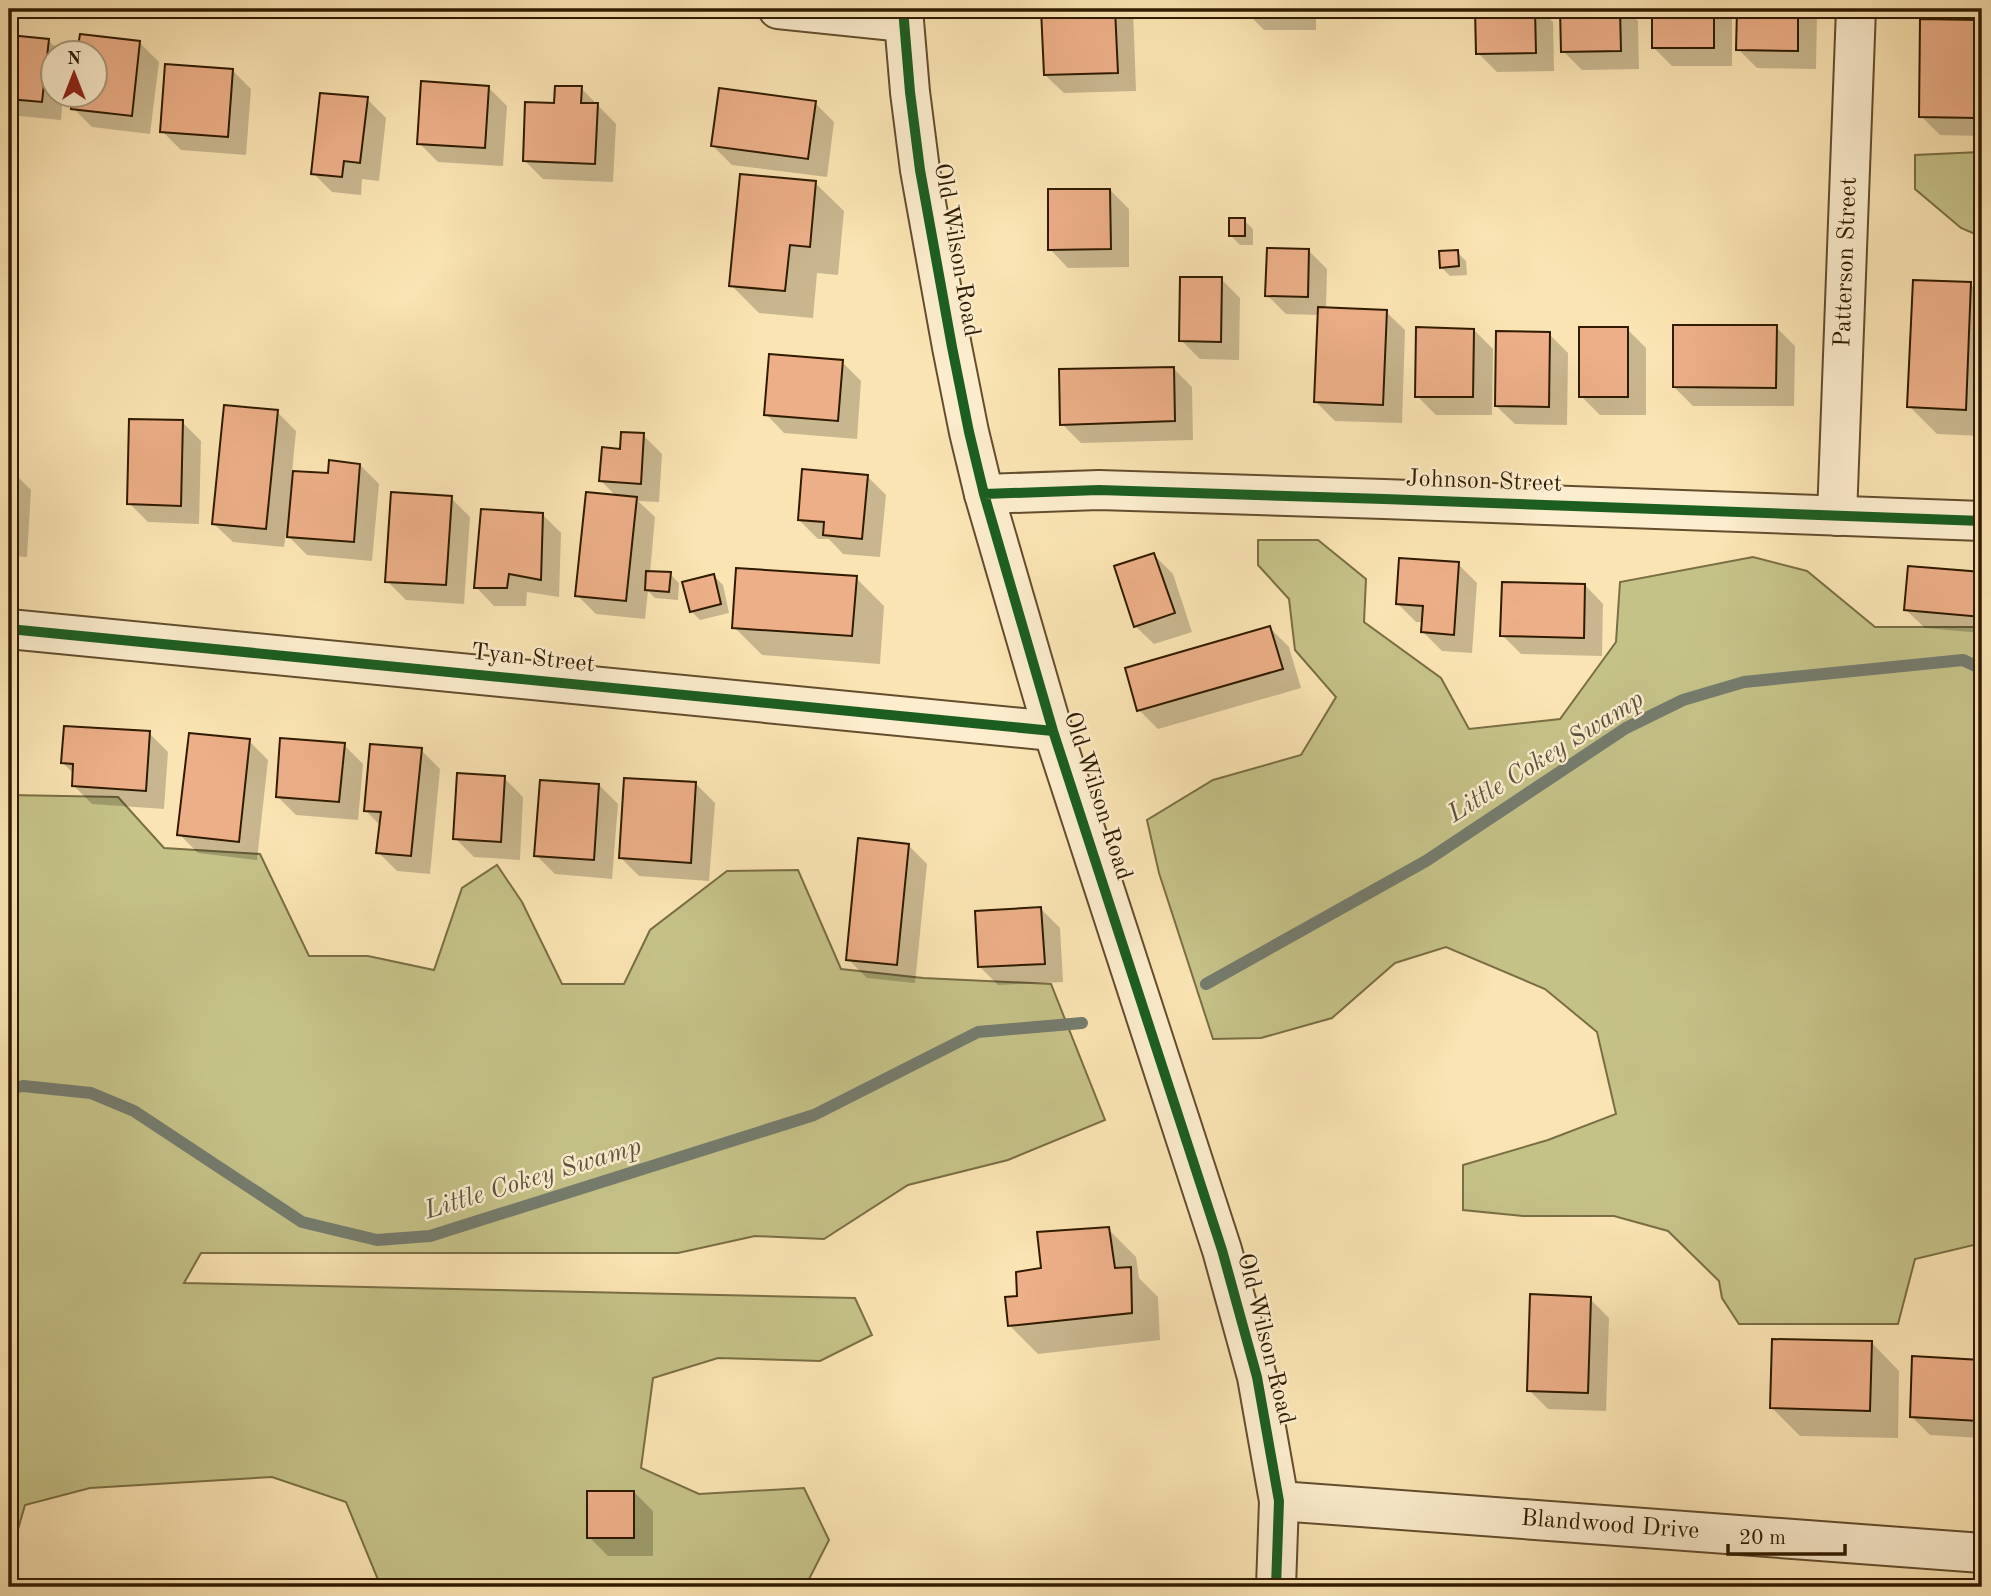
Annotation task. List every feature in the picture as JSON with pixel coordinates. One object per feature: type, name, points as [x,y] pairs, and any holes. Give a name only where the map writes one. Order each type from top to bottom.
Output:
[{"type":"street","points":[[778,9],[903,15]]},
{"type":"street","name":"Patterson Street","points":[[1837,516],[1856,9]]},
{"type":"street","name":"Old Wilson Road","points":[[903,15],[909,92],[920,170],[952,347],[984,494],[1053,732],[1222,1250],[1257,1377],[1279,1501],[1276,1587]]},
{"type":"street","name":"Johnson Street","points":[[984,494],[1112,491],[1982,521]]},
{"type":"street","name":"Tyan Street","points":[[9,629],[1053,732]]},
{"type":"street","name":"Blandwood Drive","points":[[1279,1501],[1982,1553]]},
{"type":"street","points":[[1945,1550],[1982,1541]]},
{"type":"street","points":[[1945,1550],[1982,1566]]},
{"type":"shaded area","points":[[1982,149],[1982,237],[1961,228],[1915,189],[1915,155],[1980,152]]},
{"type":"shaded area","points":[[1258,540],[1318,540],[1366,579],[1364,622],[1441,678],[1469,729],[1560,719],[1616,642],[1620,582],[1753,557],[1807,571],[1875,627],[1982,627],[1982,1243],[1915,1259],[1898,1324],[1739,1324],[1722,1298],[1719,1281],[1668,1231],[1614,1216],[1523,1216],[1463,1210],[1463,1165],[1548,1140],[1616,1114],[1597,1032],[1545,989],[1446,947],[1395,963],[1332,1018],[1261,1038],[1213,1039],[1159,873],[1147,820],[1213,780],[1301,755],[1336,697],[1295,650],[1289,599],[1258,565]]},
{"type":"shaded area","points":[[9,795],[118,797],[164,848],[260,854],[309,956],[368,956],[434,970],[462,888],[497,865],[522,902],[562,984],[624,984],[650,930],[727,871],[798,870],[841,969],[923,978],[1051,984],[1105,1120],[1008,1160],[908,1185],[824,1239],[755,1236],[678,1253],[201,1253],[184,1283],[855,1298],[872,1335],[820,1361],[718,1358],[653,1378],[641,1468],[699,1494],[804,1488],[829,1540],[805,1587],[381,1587],[346,1502],[272,1477],[90,1488],[25,1505],[10,1557],[9,1587]]},
{"type":"building","points":[[1041,9],[1115,9],[1118,73],[1044,75]]},
{"type":"building","points":[[1243,9],[1297,9],[1297,12],[1243,12]]},
{"type":"building","points":[[1475,9],[1535,9],[1536,53],[1476,54]]},
{"type":"building","points":[[1560,9],[1620,9],[1621,51],[1561,52]]},
{"type":"building","points":[[1652,9],[1714,9],[1714,48],[1652,48]]},
{"type":"building","points":[[1737,9],[1798,9],[1798,51],[1736,50]]},
{"type":"building","points":[[1920,19],[1978,20],[1977,118],[1919,117]]},
{"type":"building","points":[[80,34],[140,41],[132,116],[71,109],[108,108],[108,38],[79,38]]},
{"type":"building","points":[[9,35],[39,38],[38,102],[9,99]]},
{"type":"building","points":[[165,64],[233,69],[228,137],[160,132]]},
{"type":"building","points":[[421,81],[489,86],[485,148],[417,144]]},
{"type":"building","points":[[555,86],[582,86],[581,103],[598,103],[595,164],[523,161],[525,102],[554,103]]},
{"type":"building","points":[[719,88],[816,101],[808,159],[711,146]]},
{"type":"building","points":[[320,93],[368,97],[360,163],[344,161],[342,177],[311,174]]},
{"type":"building","points":[[740,174],[816,181],[810,247],[790,245],[785,291],[729,286]]},
{"type":"building","points":[[1048,189],[1110,189],[1111,249],[1048,250]]},
{"type":"building","points":[[1229,218],[1245,218],[1245,236],[1229,236]]},
{"type":"building","points":[[1267,248],[1309,249],[1308,297],[1265,296]]},
{"type":"building","points":[[1458,250],[1459,266],[1440,268],[1439,251]]},
{"type":"building","points":[[1180,277],[1222,277],[1221,342],[1179,341]]},
{"type":"building","points":[[1913,280],[1971,282],[1966,410],[1907,407]]},
{"type":"building","points":[[1318,307],[1387,310],[1383,405],[1314,402]]},
{"type":"building","points":[[1673,325],[1777,325],[1776,388],[1673,387]]},
{"type":"building","points":[[1416,327],[1474,329],[1473,397],[1415,397]]},
{"type":"building","points":[[1579,327],[1628,327],[1628,397],[1579,397]]},
{"type":"building","points":[[1496,331],[1550,332],[1549,407],[1495,406]]},
{"type":"building","points":[[769,354],[843,360],[838,421],[764,415]]},
{"type":"building","points":[[1174,367],[1175,421],[1060,425],[1059,369]]},
{"type":"building","points":[[224,405],[278,410],[266,529],[212,524]]},
{"type":"building","points":[[129,419],[183,420],[181,506],[127,504]]},
{"type":"building","points":[[621,432],[644,433],[641,484],[599,481],[602,447],[620,449]]},
{"type":"building","points":[[329,460],[360,464],[354,542],[287,537],[293,471],[328,473]]},
{"type":"building","points":[[9,469],[13,469],[9,535]]},
{"type":"building","points":[[802,469],[868,475],[862,539],[823,535],[824,522],[798,520]]},
{"type":"building","points":[[391,492],[452,496],[446,585],[385,582]]},
{"type":"building","points":[[586,492],[637,497],[626,601],[575,596]]},
{"type":"building","points":[[481,509],[543,513],[541,580],[509,574],[507,588],[474,588]]},
{"type":"building","points":[[1154,553],[1175,613],[1134,627],[1114,566]]},
{"type":"building","points":[[1399,558],[1459,562],[1454,635],[1421,632],[1423,606],[1396,604]]},
{"type":"building","points":[[1908,566],[1982,572],[1982,617],[1904,610]]},
{"type":"building","points":[[736,568],[857,576],[852,636],[732,628]]},
{"type":"building","points":[[646,571],[671,572],[669,592],[645,590]]},
{"type":"building","points":[[714,574],[721,604],[690,612],[682,582]]},
{"type":"building","points":[[1502,582],[1585,584],[1584,638],[1500,636]]},
{"type":"building","points":[[1270,626],[1283,669],[1137,711],[1125,668]]},
{"type":"building","points":[[64,726],[150,731],[146,791],[72,786],[73,764],[61,763]]},
{"type":"building","points":[[189,733],[250,739],[239,842],[177,835]]},
{"type":"building","points":[[280,738],[345,743],[339,802],[276,797]]},
{"type":"building","points":[[370,744],[422,748],[411,856],[376,853],[381,812],[364,811]]},
{"type":"building","points":[[457,773],[505,776],[501,842],[453,839]]},
{"type":"building","points":[[624,778],[696,782],[691,863],[619,858]]},
{"type":"building","points":[[540,780],[599,784],[594,860],[534,856]]},
{"type":"building","points":[[858,838],[909,844],[897,965],[846,960]]},
{"type":"building","points":[[1041,907],[1045,964],[978,967],[975,911]]},
{"type":"building","points":[[1109,1227],[1115,1268],[1131,1267],[1132,1313],[1008,1326],[1005,1297],[1017,1296],[1016,1272],[1041,1268],[1037,1232]]},
{"type":"building","points":[[1530,1294],[1591,1297],[1588,1393],[1527,1391]]},
{"type":"building","points":[[1772,1339],[1872,1341],[1870,1411],[1770,1408]]},
{"type":"building","points":[[1912,1356],[1981,1360],[1979,1421],[1910,1417]]},
{"type":"building","points":[[587,1491],[634,1491],[634,1538],[587,1538]]},
{"type":"waterway","name":"Little Cokey Swamp","points":[[1206,984],[1426,861],[1626,728],[1683,700],[1744,682],[1963,660],[1982,669]]},
{"type":"waterway","name":"Little Cokey Swamp","points":[[9,1089],[23,1086],[91,1093],[134,1111],[302,1222],[377,1240],[430,1236],[814,1115],[978,1032],[1082,1023]]},
{"type":"cycle path","points":[[903,9],[920,170],[969,432],[984,494],[1053,731],[1222,1250],[1257,1377],[1279,1501],[1276,1587]]},
{"type":"cycle path","points":[[984,494],[1099,490],[1982,521]]},
{"type":"cycle path","points":[[9,629],[1053,731]]}]
